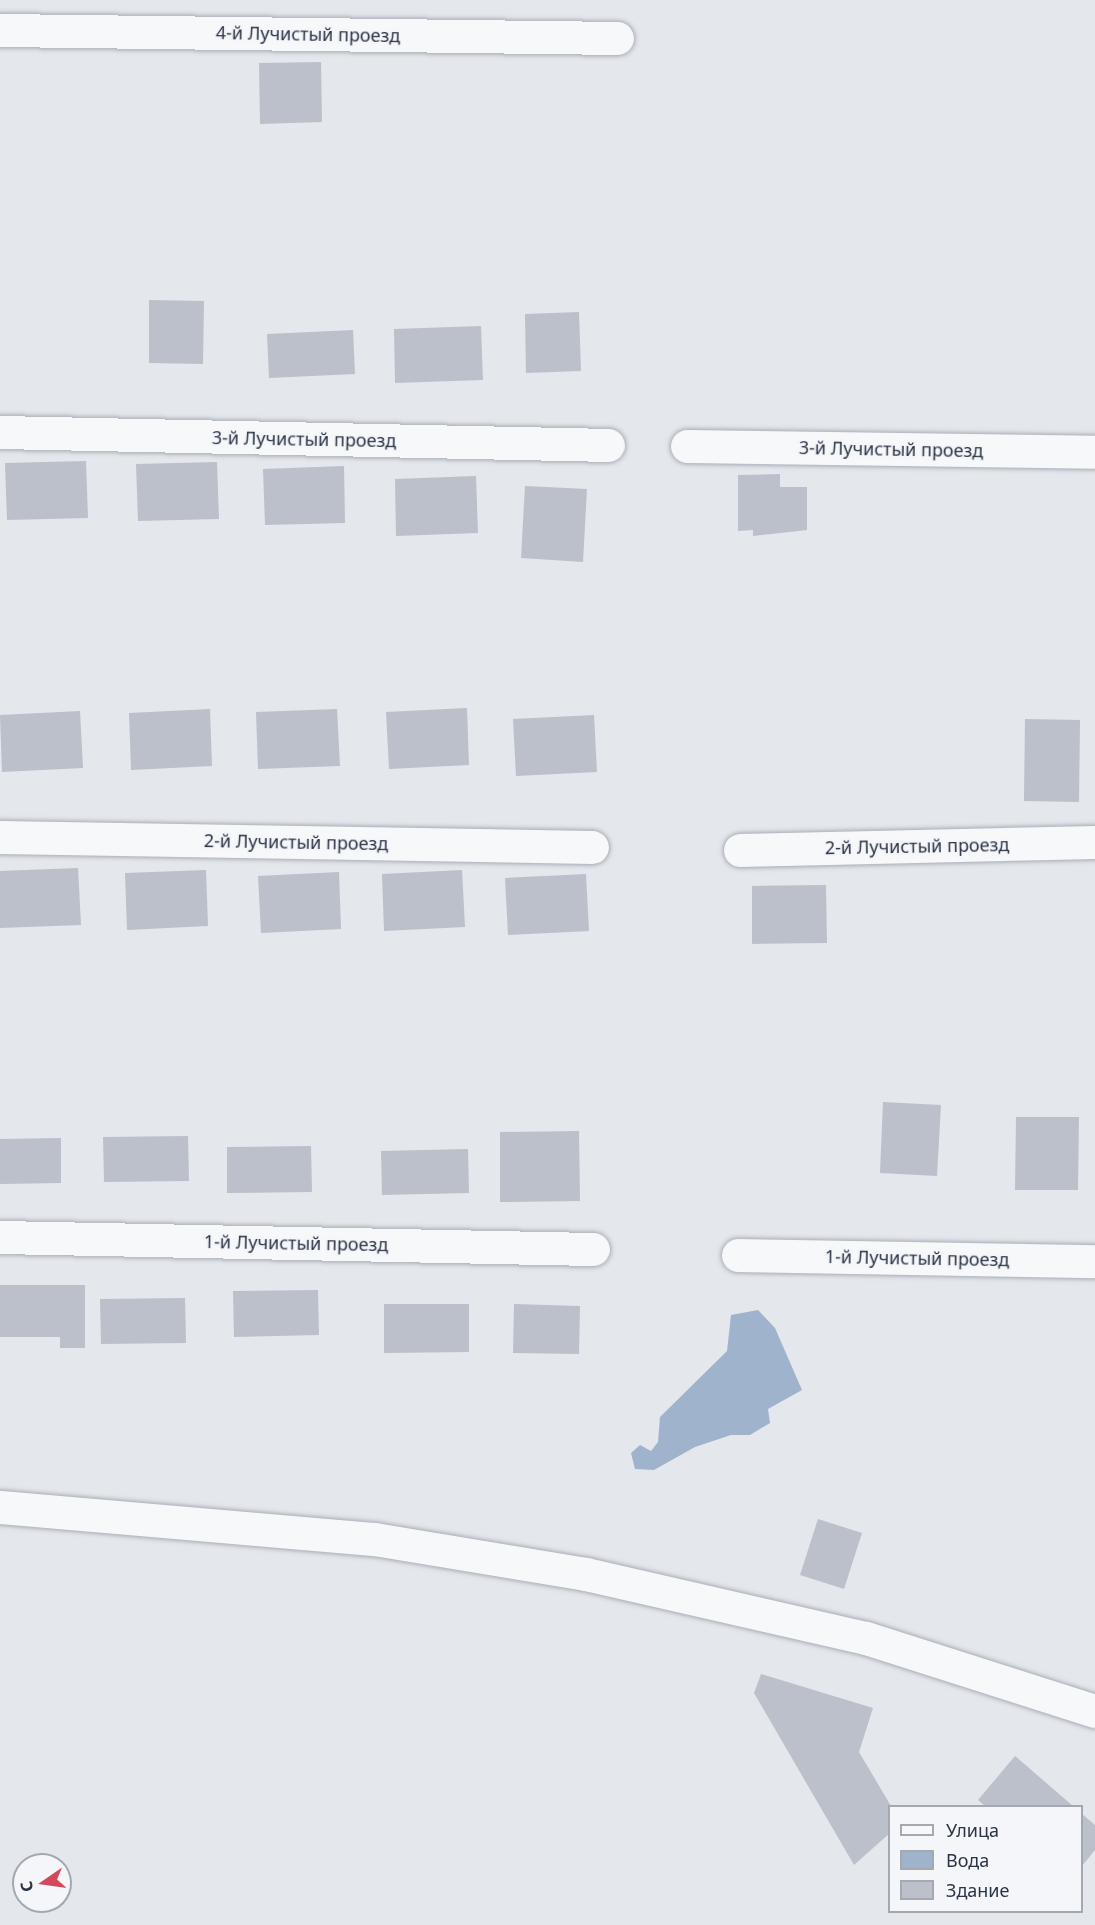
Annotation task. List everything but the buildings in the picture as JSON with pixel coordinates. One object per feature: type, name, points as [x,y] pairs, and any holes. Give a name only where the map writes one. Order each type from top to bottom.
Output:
[{"type":"street","name":"4-й Лучистый проезд","points":[[0,30],[617,38]]},
{"type":"street","name":"3-й Лучистый проезд","points":[[0,432],[608,445]]},
{"type":"street","name":"3-й Лучистый проезд","points":[[687,446],[1095,452]]},
{"type":"street","name":"2-й Лучистый проезд","points":[[0,837],[592,847]]},
{"type":"street","name":"2-й Лучистый проезд","points":[[740,850],[1095,842]]},
{"type":"street","name":"1-й Лучистый проезд","points":[[0,1237],[593,1249]]},
{"type":"street","name":"1-й Лучистый проезд","points":[[738,1255],[1095,1262]]},
{"type":"street","points":[[0,1507],[374,1539],[586,1574],[866,1638],[1095,1711]]},
{"type":"water","points":[[758,1310],[775,1328],[802,1390],[768,1409],[770,1423],[750,1435],[731,1435],[695,1447],[654,1470],[635,1469],[631,1453],[640,1445],[651,1451],[658,1442],[660,1417],[727,1351],[731,1315]]}]
